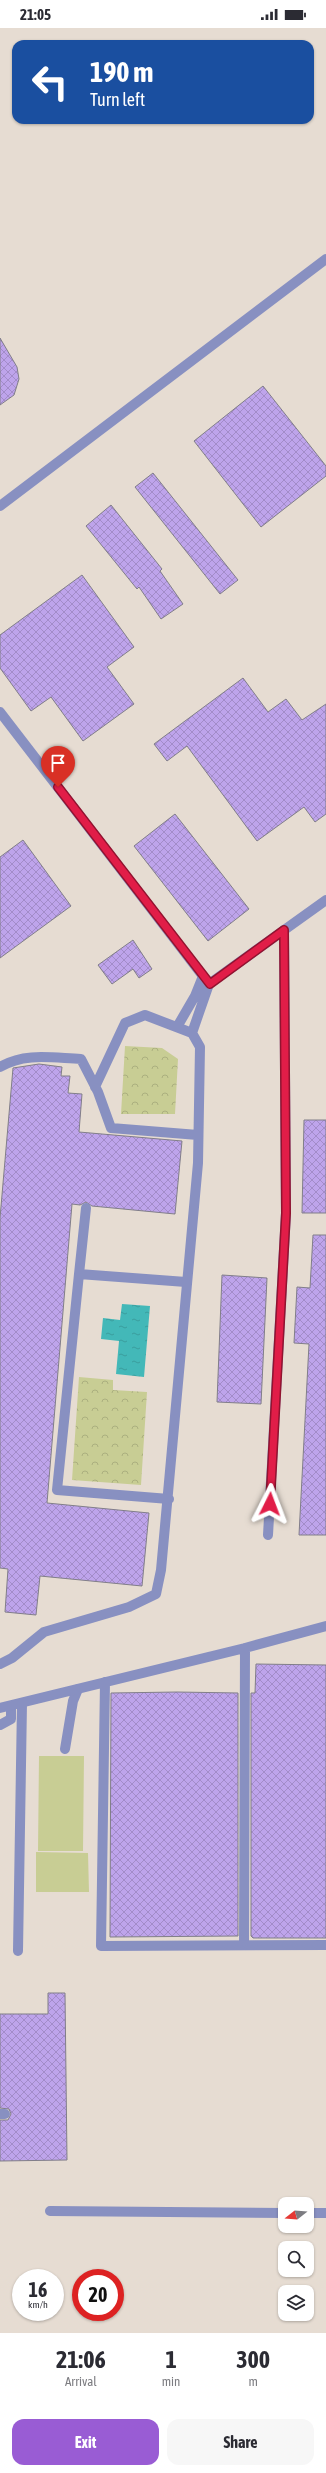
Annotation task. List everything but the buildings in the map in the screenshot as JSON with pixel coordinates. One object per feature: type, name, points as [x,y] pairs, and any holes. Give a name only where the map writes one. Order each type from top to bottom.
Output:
[{"type":"street","points":[[0,506],[326,259]]},
{"type":"street","points":[[0,712],[206,980]]},
{"type":"street","points":[[177,1027],[206,980],[284,930],[326,900]]},
{"type":"street","points":[[268,1535],[286,1213],[284,930]]},
{"type":"street","points":[[192,1033],[206,980]]},
{"type":"street","points":[[0,1664],[12,1658],[44,1632],[129,1607],[156,1594],[161,1570],[169,1499],[171,1450],[198,1135],[200,1047],[192,1033],[144,1015],[125,1023],[95,1087]]},
{"type":"street","points":[[0,1067],[8,1062],[31,1056],[81,1059],[95,1087],[111,1128],[198,1135]]},
{"type":"street","points":[[86,1208],[58,1490],[169,1499]]},
{"type":"street","points":[[79,1274],[186,1282]]},
{"type":"street","points":[[0,1708],[246,1648],[326,1626]]},
{"type":"street","points":[[244,1945],[246,1648]]},
{"type":"street","points":[[105,1682],[101,1946],[326,1945]]},
{"type":"street","points":[[65,1749],[72,1701],[78,1689]]},
{"type":"street","points":[[18,1951],[22,1703]]},
{"type":"street","points":[[0,1725],[11,1718],[11,1706]]},
{"type":"street","points":[[50,2211],[278,2213]]},
{"type":"street","points":[[314,2213],[326,2213]]},
{"type":"green space","points":[[125,1046],[162,1048],[178,1059],[175,1114],[121,1114]]},
{"type":"green space","points":[[79,1377],[113,1380],[113,1390],[147,1392],[141,1485],[72,1480]]},
{"type":"green space","points":[[39,1756],[84,1756],[83,1851],[38,1851]]},
{"type":"green space","points":[[36,1852],[88,1853],[89,1892],[36,1892]]},
{"type":"water","points":[[122,1304],[150,1306],[144,1377],[116,1374],[119,1341],[101,1339],[103,1318],[120,1320]]},
{"type":"route","points":[[58,787],[210,984],[284,930],[286,1213],[270,1504]]}]
